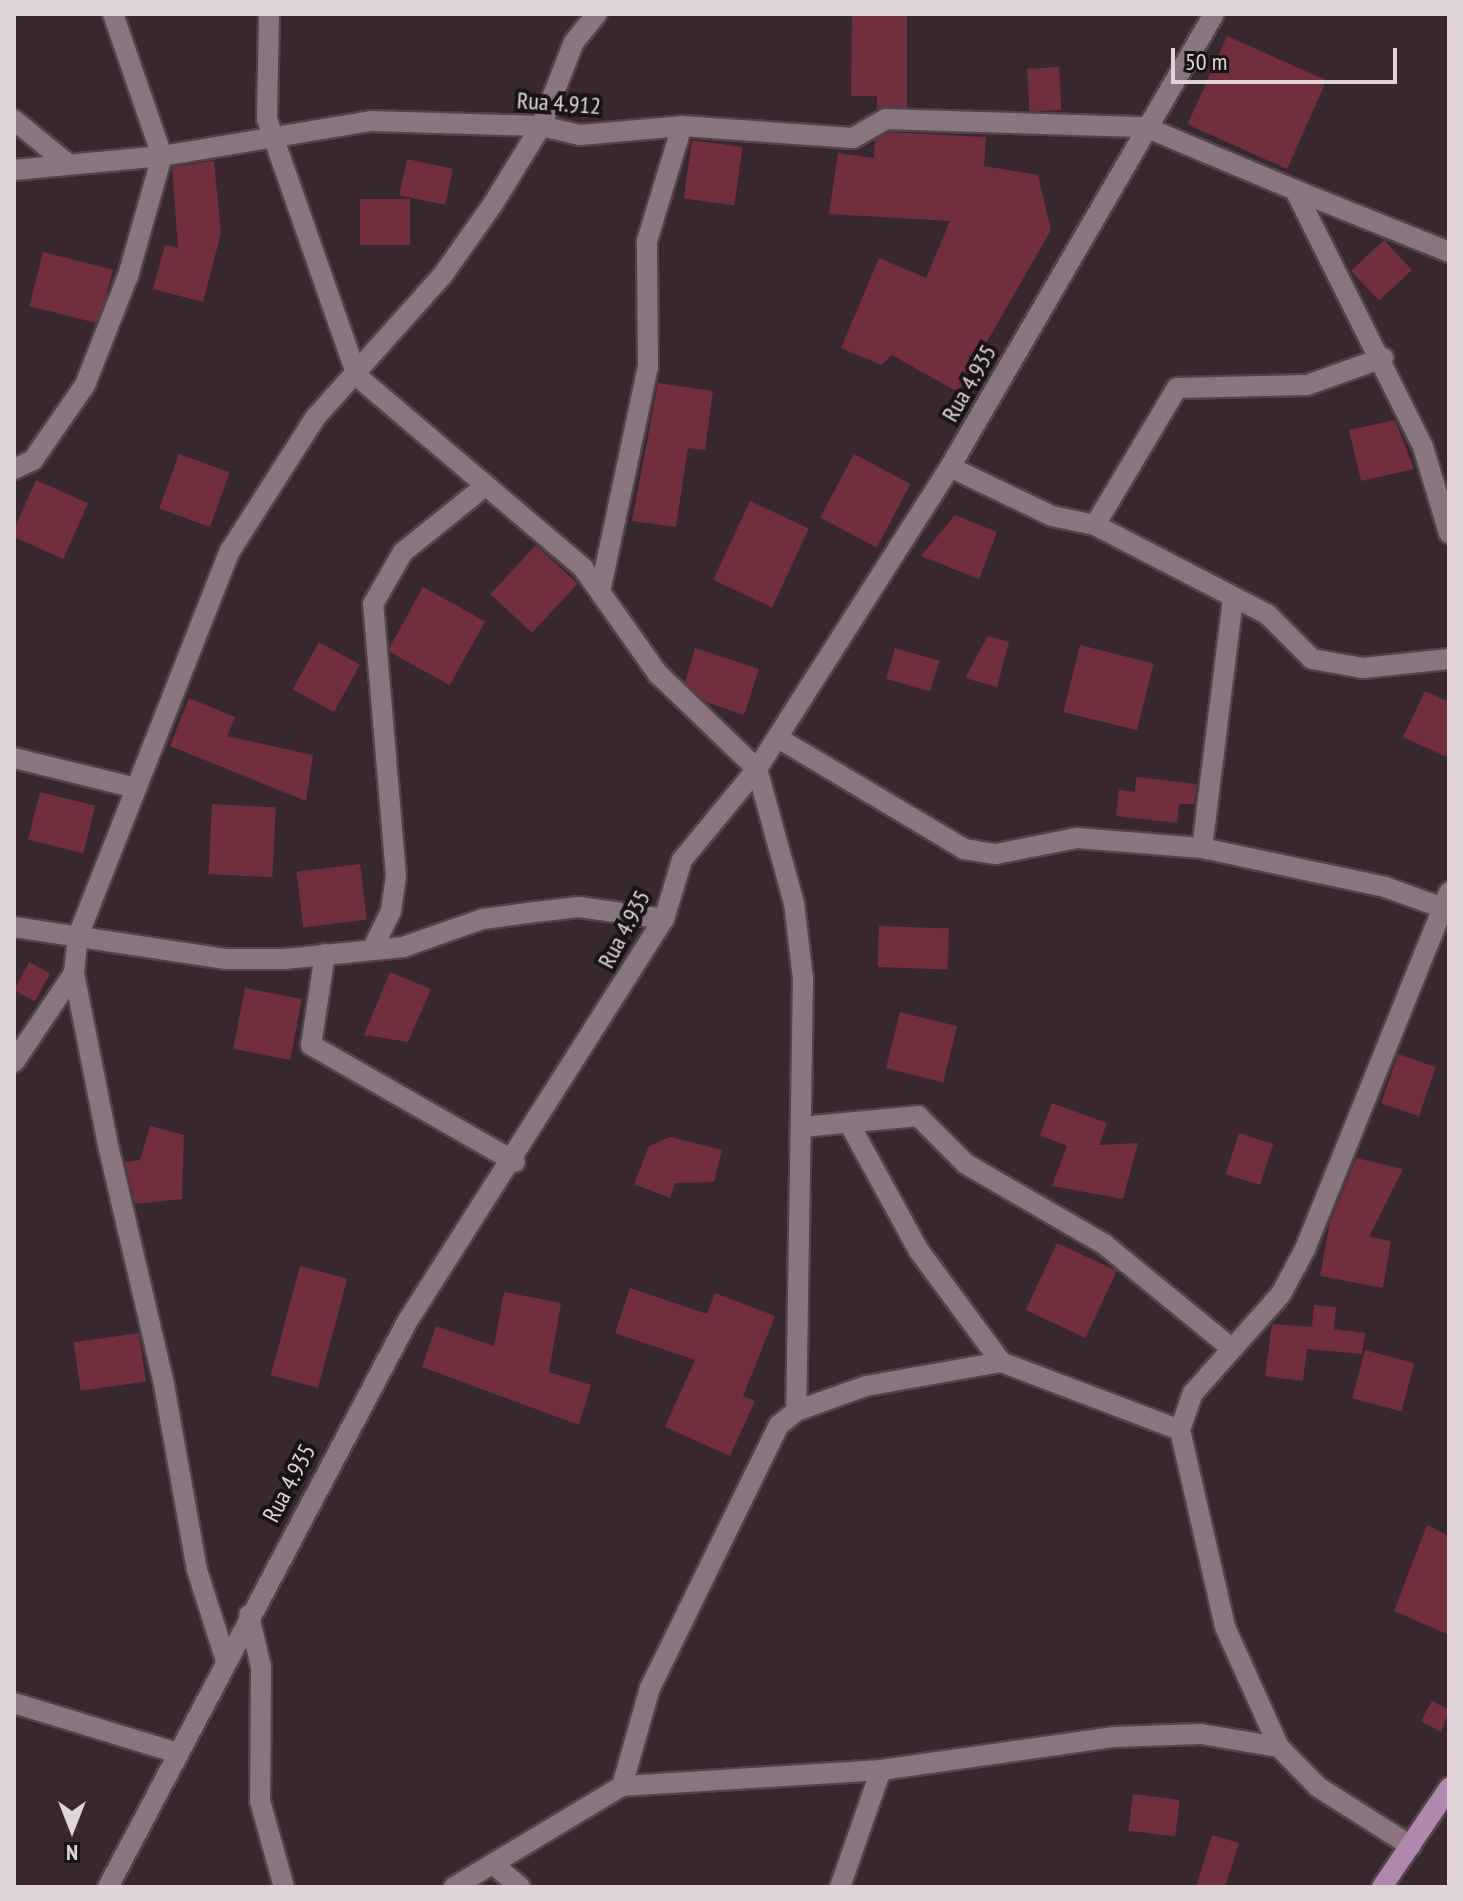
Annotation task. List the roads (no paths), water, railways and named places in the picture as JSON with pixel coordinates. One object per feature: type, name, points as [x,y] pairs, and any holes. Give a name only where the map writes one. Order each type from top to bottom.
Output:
[{"type":"main road","points":[[1382,1887],[1449,1788]]},
{"type":"street","points":[[14,469],[33,460],[85,385],[128,276],[162,156],[113,14]]},
{"type":"street","points":[[269,14],[267,119],[357,376],[583,568],[658,674],[757,769],[794,903],[803,979],[796,1411]]},
{"type":"street","points":[[226,1661],[197,1570],[74,973],[78,936],[230,551],[315,418],[357,376],[442,276],[541,126],[564,63],[597,14]]},
{"type":"street","name":"Rua 4.935","points":[[108,1887],[249,1615],[407,1322],[515,1162],[664,919],[682,860],[757,769],[950,467],[1145,127],[1214,14]]},
{"type":"street","name":"Rua 4.912","points":[[14,170],[162,156],[274,134],[371,121],[541,126],[580,135],[682,126],[853,138],[886,119],[1145,127]]},
{"type":"street","points":[[14,120],[67,163]]},
{"type":"street","points":[[600,592],[646,380],[647,241],[682,126]]},
{"type":"street","points":[[1145,127],[1449,252]]},
{"type":"street","points":[[1295,190],[1383,358],[1423,447],[1449,533]]},
{"type":"street","points":[[1095,525],[1177,388],[1307,385],[1383,358]]},
{"type":"street","points":[[950,467],[1052,516],[1095,525],[1267,614],[1312,659],[1328,665],[1449,659]]},
{"type":"street","points":[[372,950],[391,911],[396,876],[373,604],[403,552],[485,486]]},
{"type":"street","points":[[1202,848],[1233,598]]},
{"type":"street","points":[[778,738],[964,849],[996,854],[1077,838],[1202,848],[1447,903],[1305,1249],[1281,1294],[1230,1347],[1193,1393],[1180,1430],[1225,1627],[1279,1747],[1318,1787],[1411,1846]]},
{"type":"street","points":[[14,758],[136,788]]},
{"type":"street","points":[[14,927],[225,959],[372,950],[535,912],[579,907],[664,919]]},
{"type":"street","points":[[325,954],[311,1045],[515,1162]]},
{"type":"street","points":[[14,1062],[74,973]]},
{"type":"street","points":[[802,1127],[850,1125],[918,1116],[966,1164],[1104,1244],[1230,1347]]},
{"type":"street","points":[[850,1125],[919,1251],[1001,1362]]},
{"type":"street","points":[[622,1786],[650,1688],[753,1469],[779,1425],[796,1411],[866,1386],[1001,1362],[1180,1430]]},
{"type":"street","points":[[249,1615],[261,1667],[260,1801],[284,1887]]},
{"type":"street","points":[[14,1703],[178,1753]]},
{"type":"street","points":[[454,1887],[622,1786],[881,1770],[1113,1737],[1201,1734],[1279,1747]]},
{"type":"street","points":[[840,1887],[881,1770]]},
{"type":"street","points":[[494,1865],[520,1887]]}]
